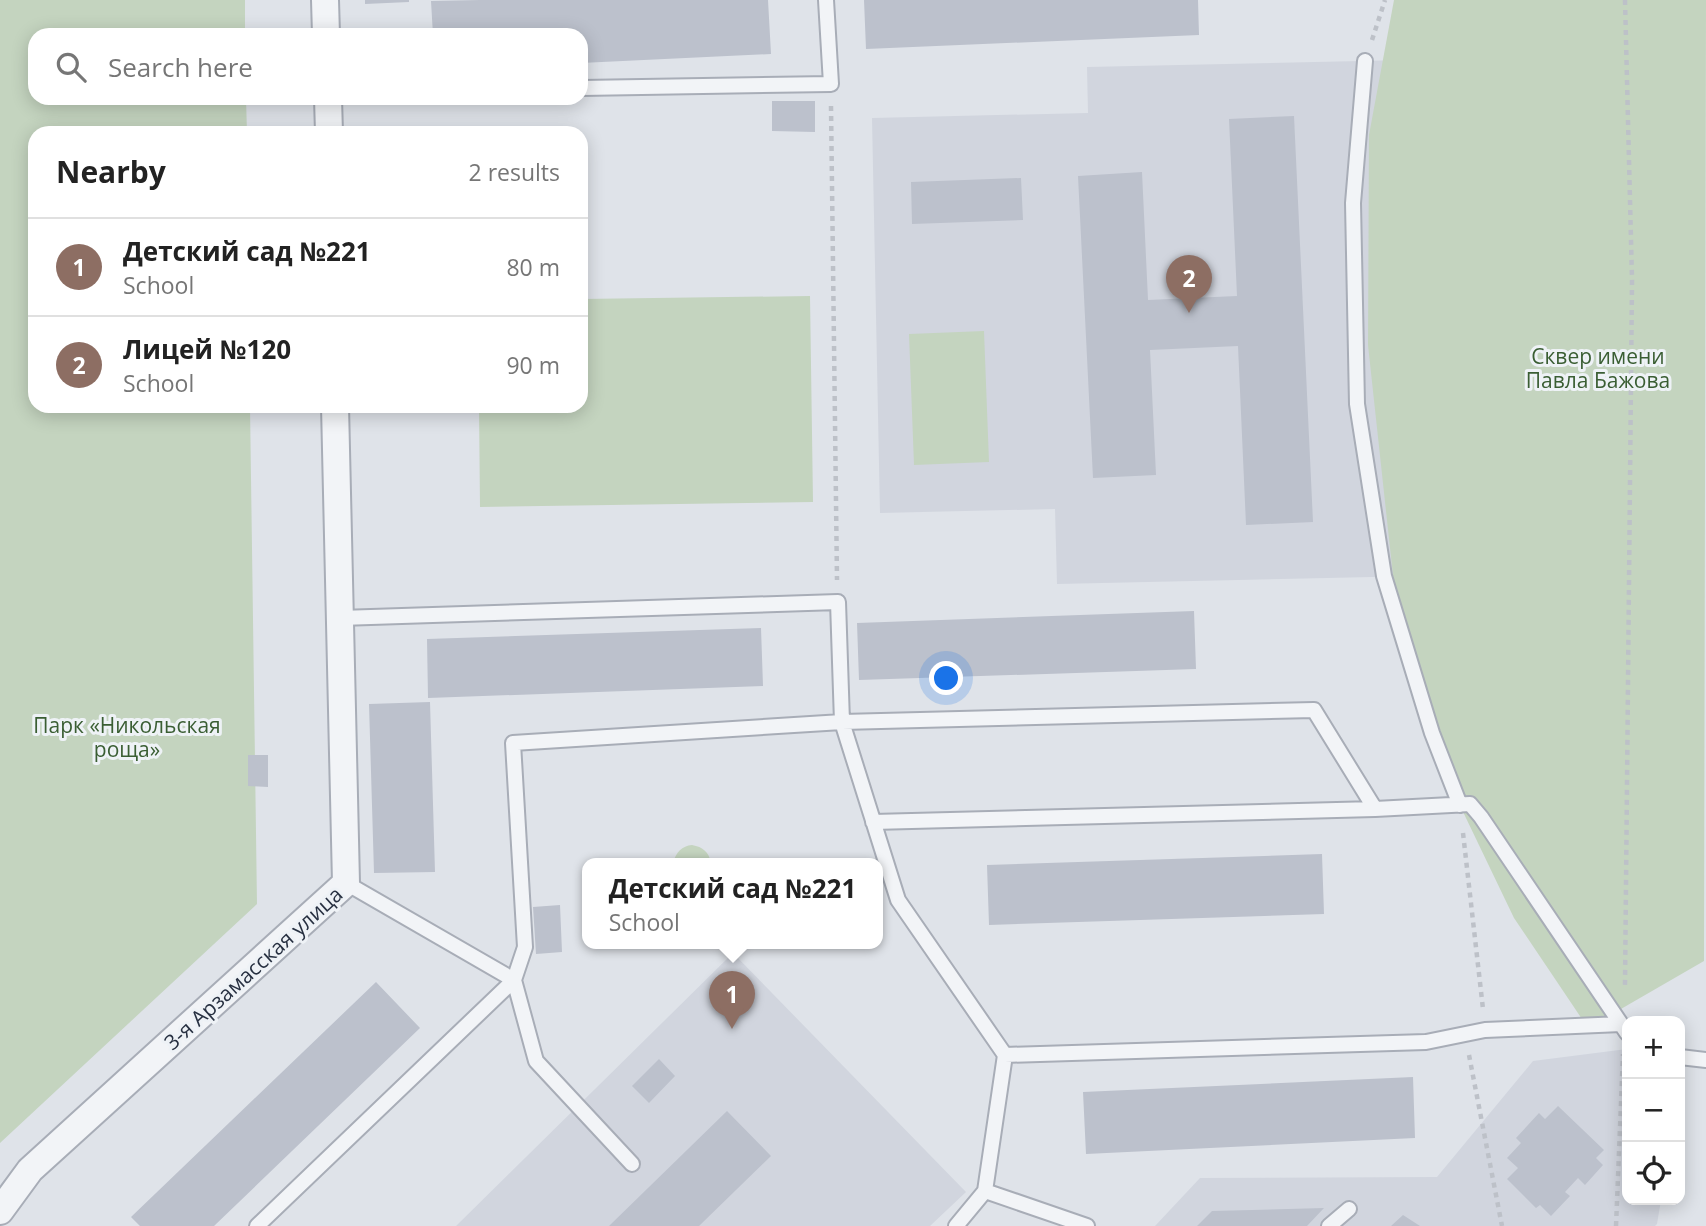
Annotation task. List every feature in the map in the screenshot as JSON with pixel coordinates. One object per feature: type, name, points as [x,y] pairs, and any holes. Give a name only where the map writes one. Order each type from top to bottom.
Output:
[{"type":"street","points":[[325,0],[326,28]]},
{"type":"street","points":[[328,105],[329,126]]},
{"type":"street","name":"3-я Арзамасская улица","points":[[0,1211],[30,1170],[346,883],[335,413]]},
{"type":"lane","points":[[588,88],[831,84],[826,0]]},
{"type":"lane","points":[[1365,61],[1353,202],[1357,404],[1384,576],[1432,733],[1460,805]]},
{"type":"lane","points":[[340,618],[838,603],[842,722],[898,900],[1005,1055],[985,1191],[956,1226]]},
{"type":"lane","points":[[257,1226],[514,980],[525,947],[513,743],[842,722],[1314,710],[1375,809]]},
{"type":"lane","points":[[873,822],[1375,809],[1470,804],[1622,1026]]},
{"type":"lane","points":[[346,883],[514,980],[536,1061],[632,1164]]},
{"type":"lane","points":[[1005,1055],[1426,1042],[1485,1030],[1622,1029]]},
{"type":"lane","points":[[1685,1057],[1706,1060]]},
{"type":"lane","points":[[985,1191],[1087,1226]]},
{"type":"lane","points":[[1329,1226],[1349,1209]]},
{"type":"path","points":[[1365,61],[1385,0]]},
{"type":"path","points":[[1624,1016],[1632,280],[1625,0]]},
{"type":"path","points":[[831,84],[838,603]]},
{"type":"path","points":[[1460,805],[1485,1030]]},
{"type":"path","points":[[1468,1052],[1502,1226]]},
{"type":"path","points":[[1616,1226],[1622,1078]]},
{"type":"shaded area","points":[[1496,58],[1508,574],[1057,584],[1055,509],[880,513],[872,118],[1088,113],[1087,67]]},
{"type":"shaded area","points":[[733,953],[966,1192],[930,1226],[456,1226]]},
{"type":"shaded area","points":[[1622,1050],[1622,1205],[1660,1205],[1655,1226],[1155,1226],[1200,1178],[1437,1177],[1533,1061]]},
{"type":"green space","name":"Парк «Никольская роща»","points":[[0,0],[245,0],[245,28],[28,28],[28,105],[246,105],[247,126],[28,126],[28,413],[250,413],[257,904],[0,1143]]},
{"type":"green space","name":"Сквер имени Павла Бажова","points":[[1394,0],[1706,0],[1704,961],[1588,1028],[1514,918],[1441,766],[1395,594],[1368,345],[1369,135]]},
{"type":"green space","points":[[810,296],[813,502],[480,507],[479,413],[588,413],[588,299]]},
{"type":"green space","points":[[984,331],[989,462],[914,465],[909,334]]},
{"type":"green space","points":[[685,847],[699,847],[710,858],[675,858]]},
{"type":"building","points":[[365,0],[409,0],[409,2],[365,4]]},
{"type":"building","points":[[768,0],[771,54],[588,63],[588,28],[433,28],[431,1]]},
{"type":"building","points":[[864,0],[1198,0],[1199,35],[866,49]]},
{"type":"building","points":[[772,101],[815,101],[815,132],[772,131]]},
{"type":"building","points":[[1294,116],[1313,522],[1246,525],[1238,346],[1150,350],[1156,475],[1093,478],[1078,176],[1142,172],[1148,300],[1237,296],[1229,119]]},
{"type":"building","points":[[1021,178],[1023,220],[912,224],[911,182]]},
{"type":"building","points":[[1194,611],[1196,669],[859,680],[857,623]]},
{"type":"building","points":[[761,628],[763,686],[428,698],[427,639]]},
{"type":"building","points":[[430,702],[435,872],[374,873],[369,704]]},
{"type":"building","points":[[248,755],[268,755],[268,787],[248,786]]},
{"type":"building","points":[[1322,854],[1324,914],[989,925],[987,865]]},
{"type":"building","points":[[560,905],[562,952],[536,954],[533,907]]},
{"type":"building","points":[[376,982],[420,1028],[214,1226],[140,1226],[131,1217]]},
{"type":"building","points":[[659,1059],[675,1076],[649,1103],[632,1086]]},
{"type":"building","points":[[1413,1077],[1415,1138],[1086,1154],[1083,1092]]},
{"type":"building","points":[[1558,1106],[1604,1150],[1596,1158],[1603,1165],[1585,1185],[1578,1178],[1565,1192],[1570,1196],[1551,1216],[1540,1205],[1536,1208],[1507,1179],[1518,1168],[1507,1158],[1521,1143],[1516,1138],[1539,1113],[1545,1119]]},
{"type":"building","points":[[727,1111],[771,1156],[699,1226],[609,1226]]},
{"type":"building","points":[[1324,1208],[1307,1226],[1197,1226],[1212,1211]]},
{"type":"building","points":[[1403,1215],[1420,1226],[1391,1226]]},
{"type":"place","name":"Лицей №120","points":[[1189,313]]},
{"type":"place","name":"Детский сад №221","points":[[732,1029]]}]
